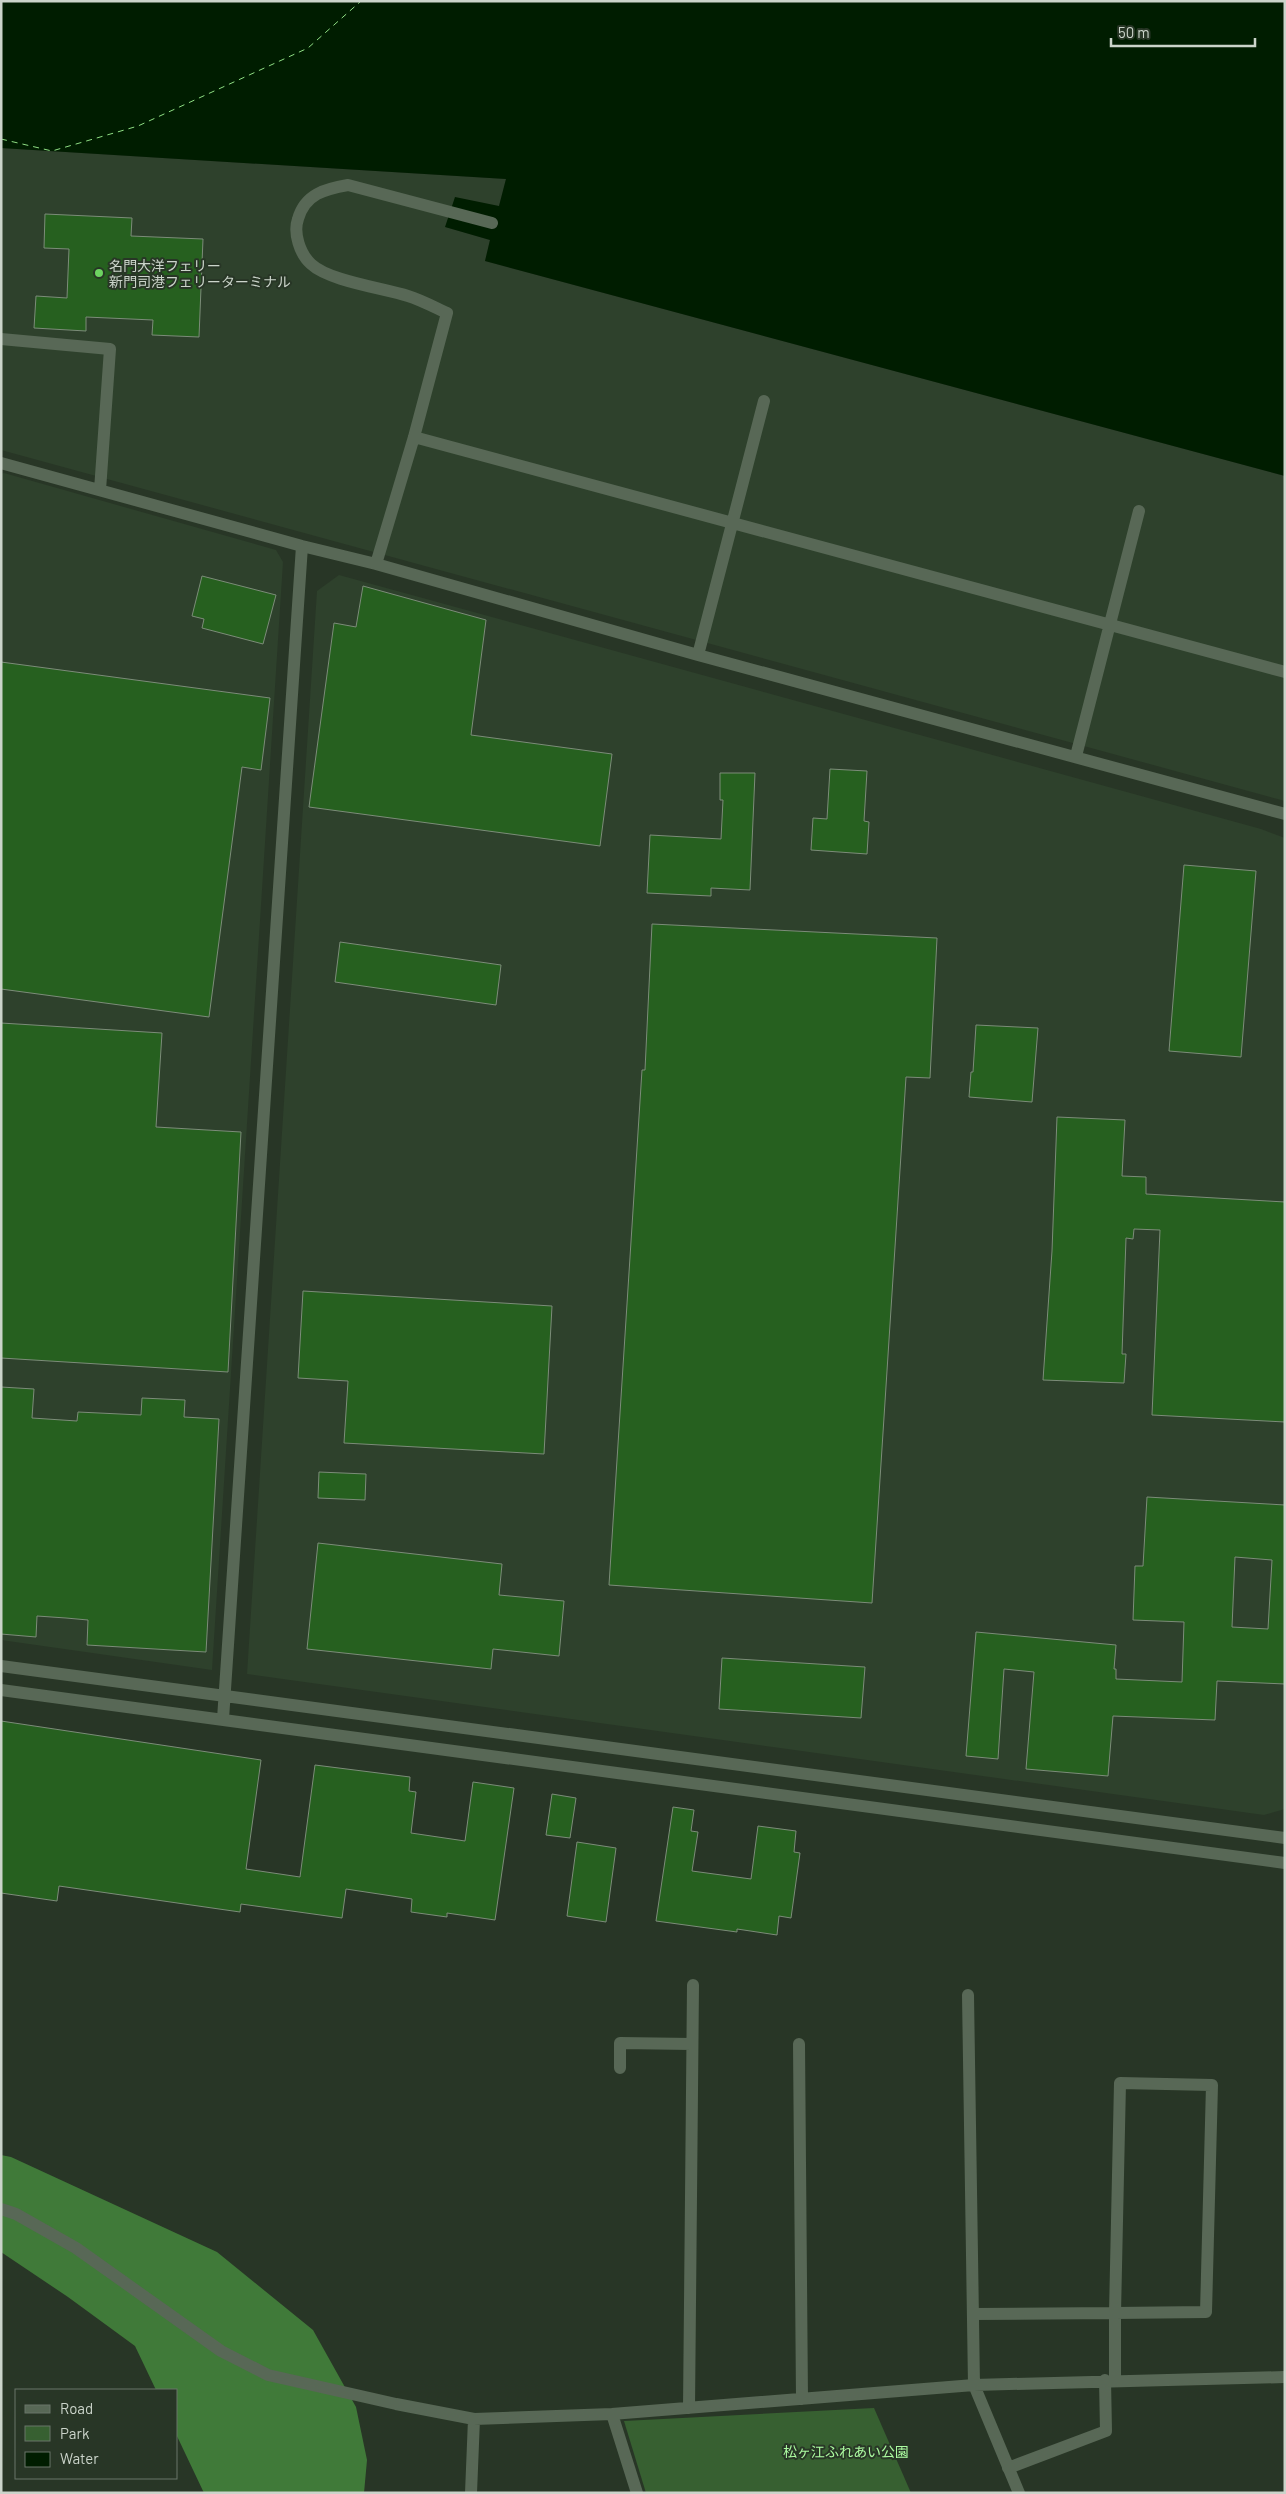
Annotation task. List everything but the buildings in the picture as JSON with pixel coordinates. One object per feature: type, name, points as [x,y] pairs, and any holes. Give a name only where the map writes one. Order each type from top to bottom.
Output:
[{"type":"street","points":[[376,564],[414,436],[447,313],[410,297],[325,273],[310,264],[300,247],[296,225],[300,210],[311,196],[324,190],[348,186],[492,223]]},
{"type":"street","points":[[1,339],[110,350],[100,490]]},
{"type":"street","points":[[698,655],[764,401]]},
{"type":"street","points":[[414,436],[1285,672]]},
{"type":"street","points":[[1,463],[1285,814]]},
{"type":"street","points":[[1076,756],[1139,512]]},
{"type":"street","points":[[224,1720],[302,546]]},
{"type":"street","points":[[1,1666],[1285,1838]]},
{"type":"street","points":[[1,1690],[1285,1863]]},
{"type":"street","points":[[689,2408],[693,1985]]},
{"type":"street","points":[[968,1994],[974,2386],[1019,2493]]},
{"type":"street","points":[[620,2068],[620,2043],[692,2044]]},
{"type":"street","points":[[798,2044],[802,2399]]},
{"type":"street","points":[[973,2314],[1115,2313],[1206,2312],[1212,2085],[1120,2083],[1115,2313],[1106,2432],[1008,2468]]},
{"type":"street","points":[[1,2209],[16,2214],[76,2248],[222,2351],[268,2375],[396,2404],[474,2419],[612,2414],[974,2386],[1110,2380],[1285,2377]]},
{"type":"street","points":[[612,2414],[637,2493]]},
{"type":"street","points":[[471,2493],[474,2419]]},
{"type":"shaded area","points":[[1,148],[506,179],[499,206],[446,227],[490,240],[485,261],[1285,476],[1285,801],[1,450]]},
{"type":"shaded area","points":[[4,473],[276,550],[283,562],[212,1670],[1,1640],[1,474]]},
{"type":"shaded area","points":[[339,575],[1261,829],[1285,838],[1285,1809],[1264,1815],[247,1674],[317,591]]},
{"type":"green space","points":[[1,2155],[11,2157],[217,2252],[313,2330],[356,2407],[367,2460],[364,2493],[204,2493],[178,2438],[178,2389],[156,2389],[135,2346],[68,2297],[1,2252]]},
{"type":"green space","name":"松ヶ江ふれあい公園","points":[[874,2408],[911,2493],[646,2493],[624,2421]]},
{"type":"water","points":[[1,1],[1285,1],[1285,476],[485,261],[490,240],[445,227],[455,197],[499,206],[506,179],[1,148]]},
{"type":"ferry route","points":[[1,139],[52,151],[138,126],[308,48],[361,1]]},
{"type":"place","name":"名門大洋フェリー 新門司港フェリーターミナル","points":[[99,273]]}]
